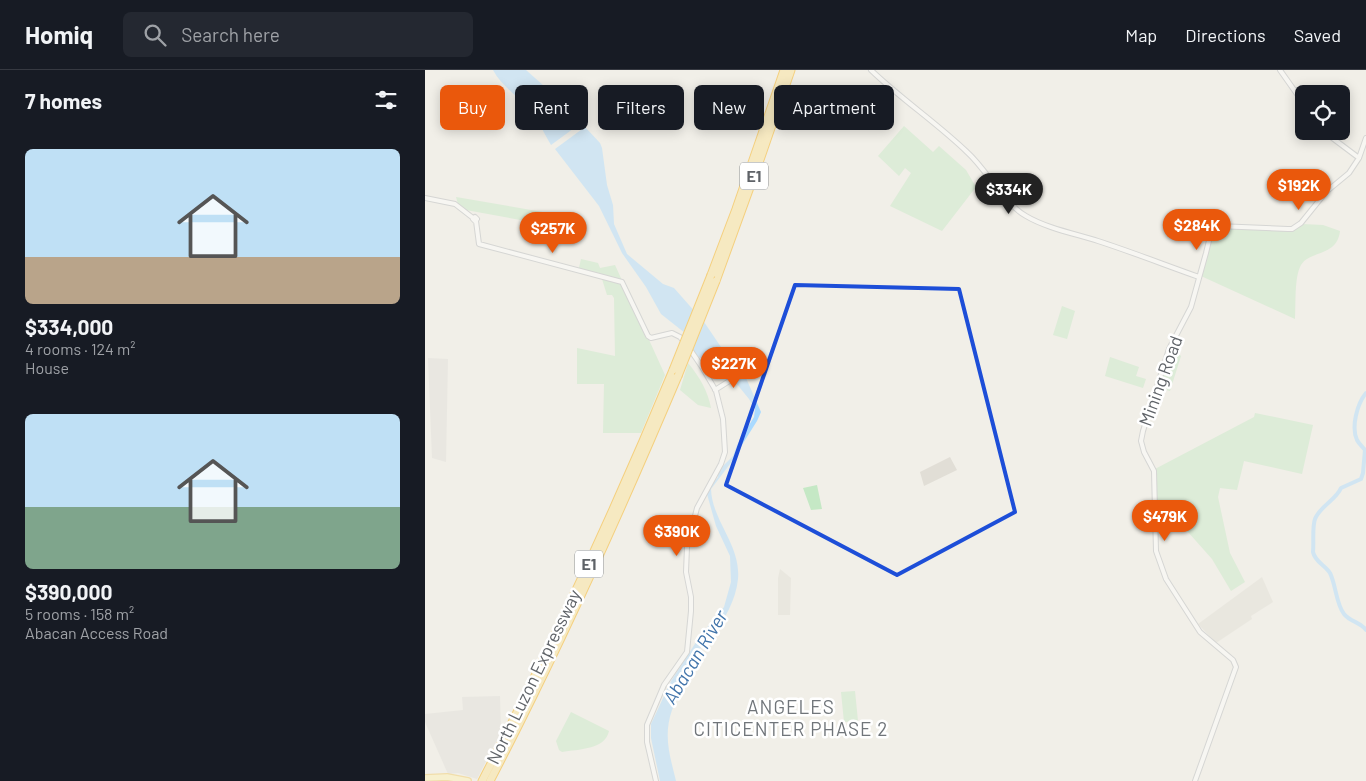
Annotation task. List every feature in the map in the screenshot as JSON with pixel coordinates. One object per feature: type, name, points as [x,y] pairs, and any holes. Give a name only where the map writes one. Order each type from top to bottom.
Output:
[{"type":"highway","name":"North Luzon Expressway","points":[[713,278],[784,70]]},
{"type":"highway","name":"North Luzon Expressway","points":[[490,781],[596,566],[676,373],[761,157],[791,70]]},
{"type":"highway","name":"North Luzon Expressway","points":[[482,781],[590,563],[676,373]]},
{"type":"main road","points":[[425,778],[447,777],[468,781]]},
{"type":"street","points":[[871,70],[955,140],[974,159],[1012,204],[1028,218],[1199,277],[1211,228],[1217,226],[1292,229],[1301,222],[1326,192],[1347,176],[1359,158],[1366,138]]},
{"type":"street","points":[[1280,70],[1295,91]]},
{"type":"street","points":[[1335,140],[1359,158]]},
{"type":"street","points":[[425,198],[455,204],[475,219],[479,244],[622,282],[649,336],[651,338],[665,333],[672,333],[680,337],[716,389],[723,420],[725,452],[721,464],[697,508],[687,547],[686,572],[691,597],[687,652],[664,685],[647,725],[647,742],[655,781]]},
{"type":"street","name":"Mining Road","points":[[1195,781],[1236,671],[1236,666],[1233,660],[1200,632],[1166,579],[1156,551],[1154,471],[1144,452],[1141,441],[1169,349],[1191,306],[1199,277]]},
{"type":"street","points":[[716,389],[742,373]]},
{"type":"highlighted area","points":[[795,285],[959,289],[1015,512],[897,575],[726,485]]},
{"type":"shaded area","points":[[428,358],[448,359],[446,462],[432,458]]},
{"type":"shaded area","points":[[950,457],[957,470],[924,486],[920,472]]},
{"type":"shaded area","points":[[780,569],[791,578],[790,615],[778,615],[778,578]]},
{"type":"shaded area","points":[[1262,577],[1273,602],[1251,616],[1252,619],[1216,643],[1198,624]]},
{"type":"shaded area","points":[[500,696],[501,732],[477,779],[458,773],[448,774],[425,722],[425,714],[463,710],[462,697]]},
{"type":"green space","points":[[904,126],[933,152],[939,146],[966,170],[976,187],[942,231],[890,206],[911,173],[905,168],[899,176],[878,156]]},
{"type":"green space","points":[[456,197],[583,219],[586,232],[466,210],[458,204]]},
{"type":"green space","points":[[1302,224],[1323,225],[1340,231],[1334,245],[1305,260],[1301,265],[1296,284],[1295,319],[1201,276],[1213,229],[1218,227],[1291,231]]},
{"type":"green space","points":[[581,259],[598,263],[600,268],[615,265],[665,375],[641,433],[603,433],[604,384],[577,384],[577,348],[615,356],[614,298],[612,295],[607,295],[602,279],[578,272]]},
{"type":"green space","points":[[1062,306],[1075,311],[1067,339],[1053,335]]},
{"type":"green space","points":[[1170,348],[1181,356],[1170,391],[1158,388]]},
{"type":"green space","points":[[1110,357],[1139,367],[1136,376],[1146,379],[1143,388],[1105,376]]},
{"type":"green space","points":[[688,363],[702,384],[711,408],[698,405],[680,390]]},
{"type":"green space","points":[[1255,413],[1313,425],[1302,474],[1244,461],[1237,490],[1220,488],[1218,497],[1230,553],[1245,582],[1231,591],[1212,559],[1188,532],[1158,518],[1155,469],[1254,417]]},
{"type":"green space","points":[[817,485],[822,509],[811,510],[803,488]]},
{"type":"green space","points":[[855,691],[858,721],[844,722],[841,692]]},
{"type":"green space","points":[[571,712],[609,731],[602,742],[590,748],[562,752],[559,750],[556,741]]},
{"type":"water","points":[[493,70],[526,70],[543,85],[515,85],[515,95]]},
{"type":"water","points":[[542,130],[571,130],[551,145]]},
{"type":"water","name":"Abacan River","points":[[581,130],[588,130],[600,143],[607,185],[613,205],[614,224],[627,254],[663,284],[674,288],[704,322],[721,347],[730,356],[738,371],[746,378],[761,412],[730,464],[711,489],[716,512],[735,555],[738,579],[735,595],[729,610],[716,631],[698,651],[690,677],[675,702],[669,719],[668,737],[676,781],[660,781],[651,738],[651,724],[671,681],[700,636],[724,607],[731,582],[730,556],[716,526],[707,494],[718,477],[718,473],[733,456],[737,445],[754,417],[755,409],[728,373],[697,356],[692,351],[685,333],[661,314],[646,287],[622,253],[599,206],[555,149]]},
{"type":"waterway","points":[[1366,393],[1358,409],[1355,422],[1355,435],[1365,450],[1363,473],[1361,479],[1341,488],[1336,496],[1317,514],[1314,526],[1313,552],[1330,573],[1341,610],[1349,619],[1366,630]]},
{"type":"district","name":"ANGELES CITICENTER PHASE 2","points":[[791,718]]}]
